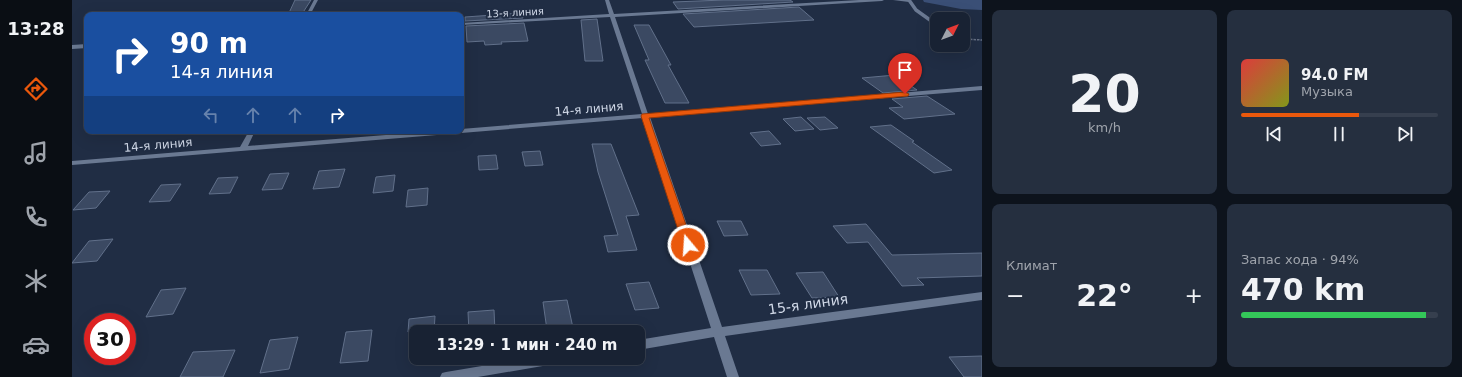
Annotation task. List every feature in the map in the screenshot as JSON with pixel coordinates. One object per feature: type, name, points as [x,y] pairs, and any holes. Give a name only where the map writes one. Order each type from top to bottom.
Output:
[{"type":"street","points":[[310,12],[316,0]]},
{"type":"street","points":[[607,0],[733,377]]},
{"type":"street","name":"13-я линия","points":[[464,24],[882,0]]},
{"type":"street","points":[[895,0],[909,0]]},
{"type":"street","points":[[72,47],[84,46]]},
{"type":"street","name":"14-я линия","points":[[464,131],[982,88]]},
{"type":"street","points":[[243,149],[250,134]]},
{"type":"street","name":"14-я линия","points":[[72,163],[425,134]]},
{"type":"street","name":"15-я линия","points":[[645,344],[717,332],[982,296]]},
{"type":"street","points":[[446,377],[518,365]]},
{"type":"lane","points":[[909,0],[916,10],[930,20]]},
{"type":"path","points":[[970,39],[982,40]]},
{"type":"shaded area","points":[[923,0],[982,0],[982,10],[961,9],[924,2]]},
{"type":"building","points":[[295,0],[311,0],[303,12],[289,12]]},
{"type":"building","points":[[790,0],[793,2],[678,9],[673,2]]},
{"type":"building","points":[[799,7],[814,20],[694,27],[683,14]]},
{"type":"building","points":[[522,13],[523,18],[465,21],[465,17]]},
{"type":"building","points":[[597,19],[603,61],[585,61],[581,20]]},
{"type":"building","points":[[524,23],[528,41],[501,42],[502,44],[485,45],[484,41],[467,42],[466,26]]},
{"type":"building","points":[[634,25],[649,25],[671,65],[668,65],[689,103],[665,103],[645,60],[649,60]]},
{"type":"building","points":[[895,75],[917,90],[883,93],[862,78]]},
{"type":"building","points":[[927,96],[955,114],[904,119],[889,108],[903,107],[892,99]]},
{"type":"building","points":[[801,117],[814,129],[795,131],[783,119]]},
{"type":"building","points":[[825,117],[838,128],[820,130],[807,118]]},
{"type":"building","points":[[891,125],[914,141],[912,142],[952,170],[934,173],[870,127]]},
{"type":"building","points":[[769,131],[781,144],[761,146],[750,133]]},
{"type":"building","points":[[592,144],[611,144],[639,215],[626,216],[637,250],[608,252],[604,236],[618,235],[598,172]]},
{"type":"building","points":[[540,151],[543,165],[525,166],[522,152]]},
{"type":"building","points":[[496,155],[498,169],[479,170],[478,156]]},
{"type":"building","points":[[345,169],[339,187],[313,189],[319,171]]},
{"type":"building","points":[[289,173],[282,189],[262,190],[270,174]]},
{"type":"building","points":[[395,175],[393,191],[373,193],[376,177]]},
{"type":"building","points":[[238,177],[230,193],[209,194],[218,178]]},
{"type":"building","points":[[181,184],[170,201],[149,202],[161,185]]},
{"type":"building","points":[[428,188],[427,205],[406,207],[408,190]]},
{"type":"building","points":[[110,191],[96,208],[73,210],[89,192]]},
{"type":"building","points":[[717,221],[741,221],[748,235],[724,236]]},
{"type":"building","points":[[866,224],[892,255],[982,253],[982,276],[917,278],[924,285],[902,286],[868,242],[847,243],[833,226]]},
{"type":"building","points":[[113,239],[97,261],[72,263],[89,241]]},
{"type":"building","points":[[739,270],[767,270],[780,294],[751,295]]},
{"type":"building","points":[[823,272],[839,297],[812,298],[796,273]]},
{"type":"building","points":[[649,282],[659,308],[635,310],[626,284]]},
{"type":"building","points":[[186,288],[173,314],[146,317],[161,290]]},
{"type":"building","points":[[567,300],[572,325],[546,325],[543,302]]},
{"type":"building","points":[[494,310],[495,325],[469,325],[468,312]]},
{"type":"building","points":[[435,316],[434,325],[409,325],[408,332],[409,319]]},
{"type":"building","points":[[372,330],[368,361],[340,363],[346,332]]},
{"type":"building","points":[[298,337],[289,369],[260,373],[270,340]]},
{"type":"building","points":[[235,350],[223,377],[180,377],[193,352]]},
{"type":"building","points":[[982,356],[982,377],[964,377],[949,357]]},
{"type":"route","points":[[688,245],[645,116],[905,94]]}]
